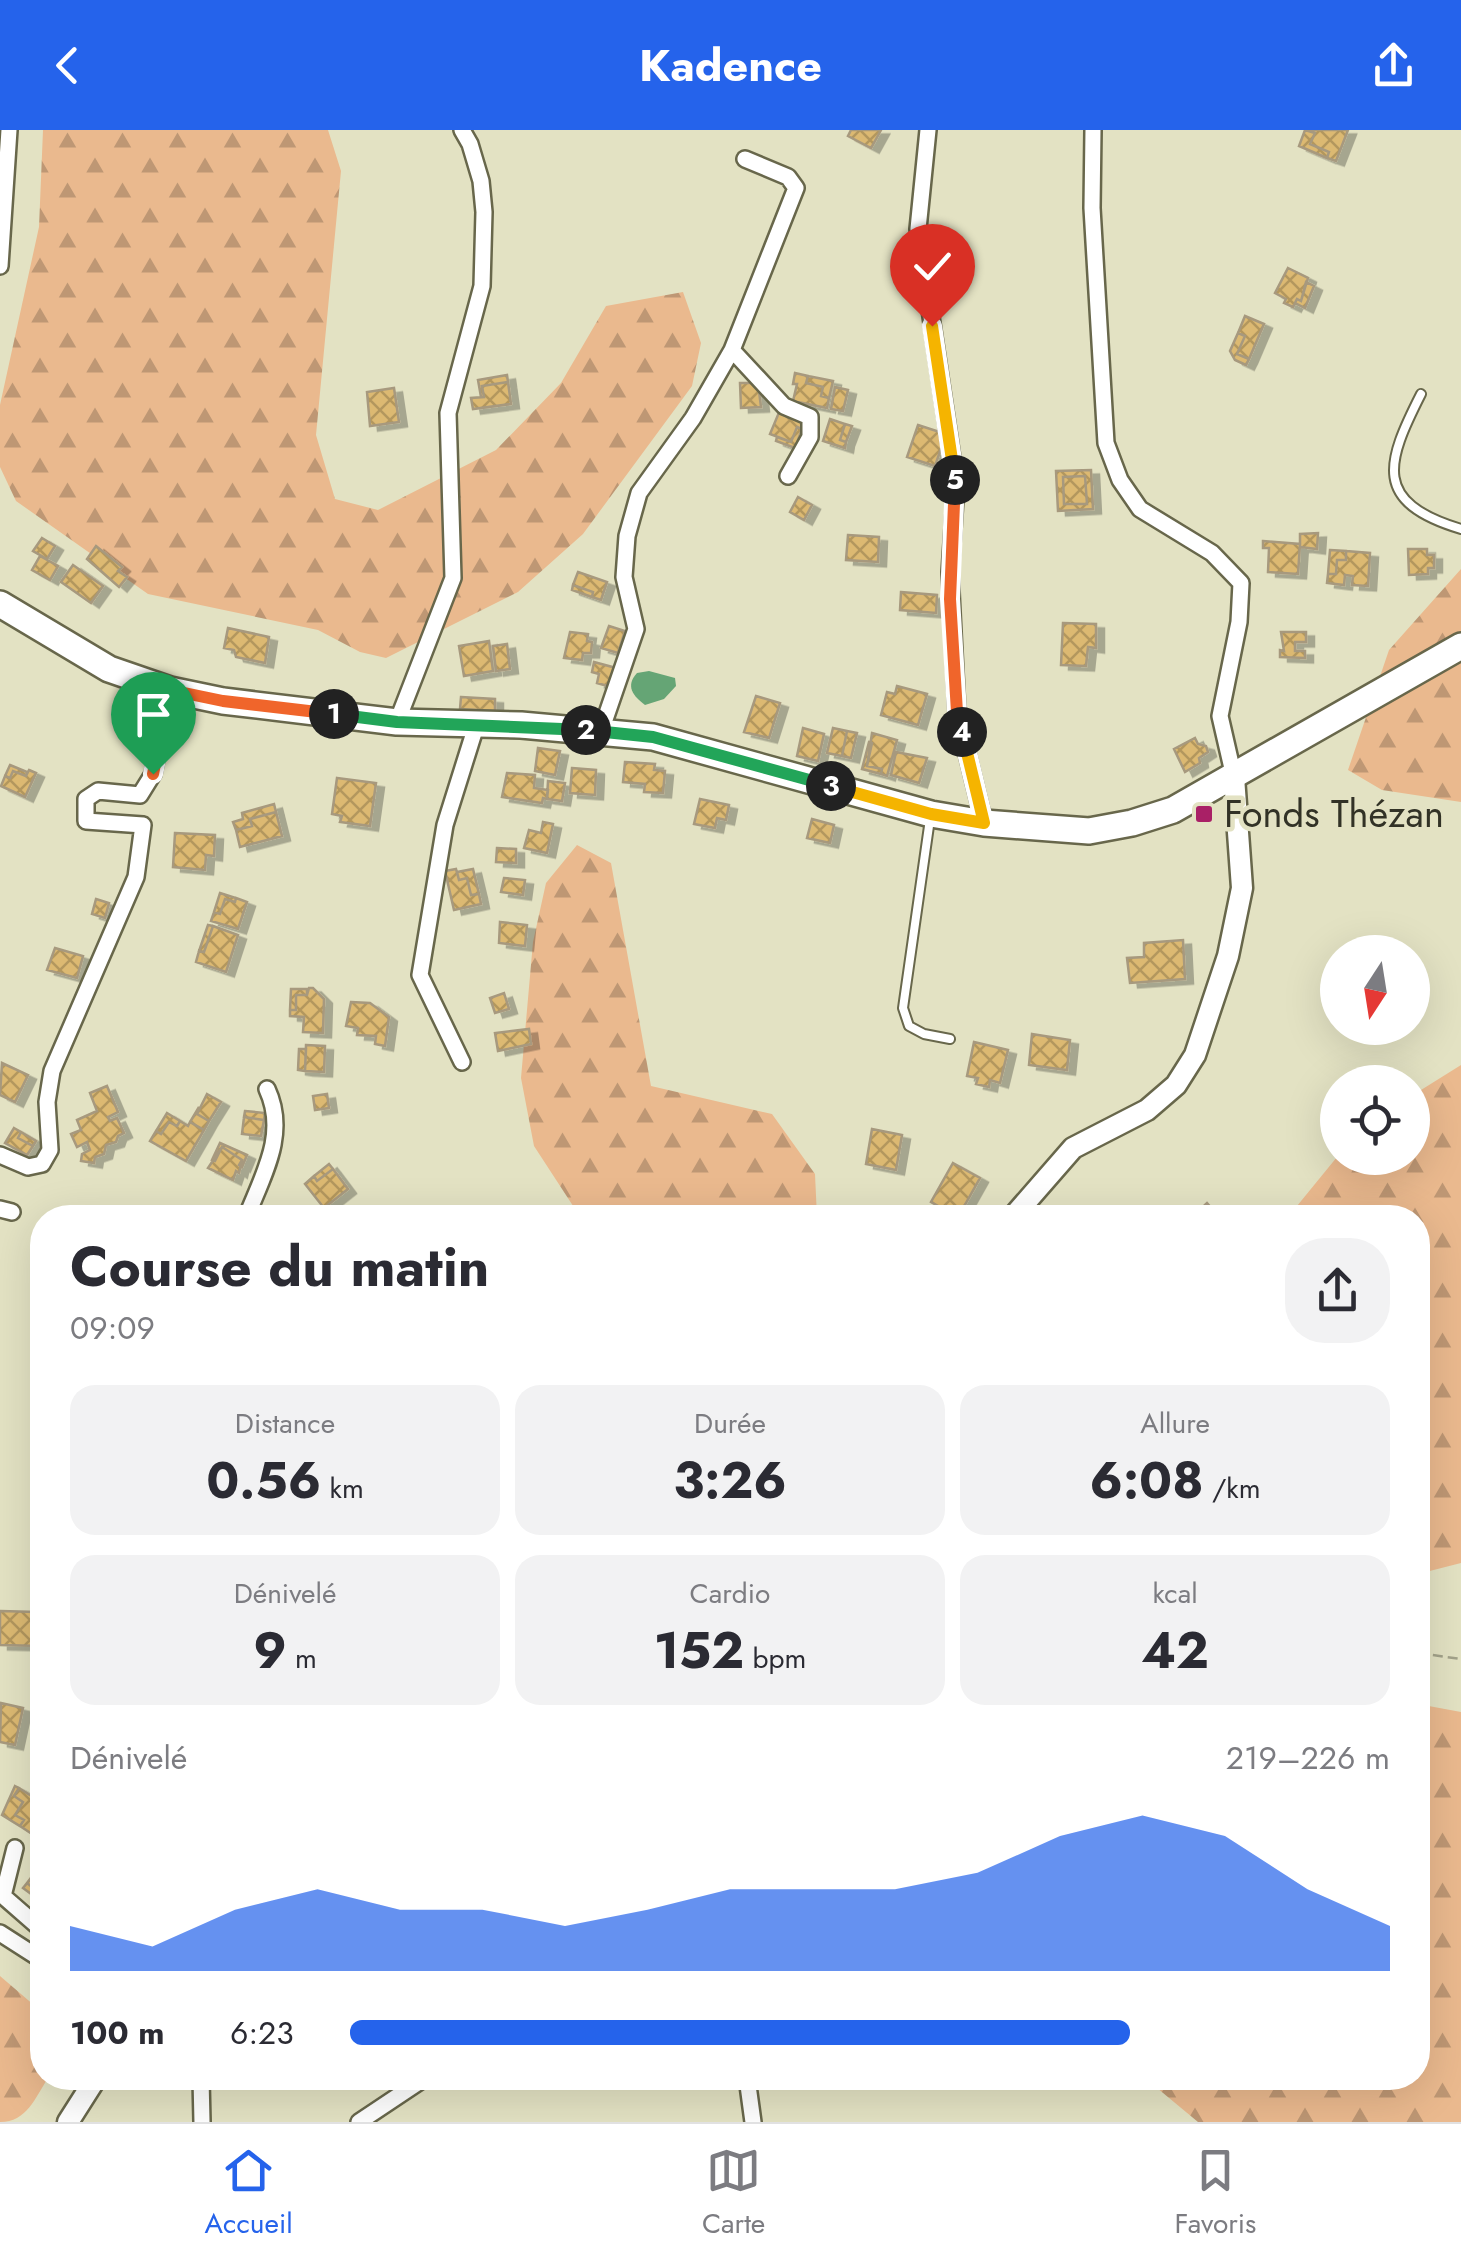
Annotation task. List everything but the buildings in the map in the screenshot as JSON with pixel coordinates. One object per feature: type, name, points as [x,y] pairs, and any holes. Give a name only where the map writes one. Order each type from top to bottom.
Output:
[{"type":"main road","points":[[0,604],[110,669],[170,690],[223,701],[397,722],[476,723],[653,737],[931,814],[984,823],[1089,830],[1132,823],[1172,810],[1461,646]]},
{"type":"street","points":[[0,266],[8,130]]},
{"type":"street","points":[[397,722],[453,578],[448,413],[482,286],[484,212],[481,181],[462,130]]},
{"type":"street","points":[[928,130],[918,229],[956,485],[950,572],[957,712],[984,823]]},
{"type":"street","points":[[1023,1205],[1073,1148],[1147,1110],[1176,1085],[1195,1055],[1228,956],[1242,888],[1234,778],[1220,716],[1239,622],[1241,583],[1212,553],[1140,509],[1120,480],[1106,443],[1092,208],[1093,130]]},
{"type":"street","points":[[601,731],[636,630],[624,576],[627,536],[639,493],[693,418],[732,350],[796,188],[788,177],[745,159]]},
{"type":"street","points":[[732,350],[784,406],[810,417],[810,437],[788,476]]},
{"type":"street","points":[[0,1155],[28,1168],[42,1164],[50,1150],[47,1102],[52,1071],[136,877],[143,825],[86,821],[86,800],[98,791],[140,794],[153,774],[170,690]]},
{"type":"street","points":[[462,1062],[420,974],[446,826],[476,723]]},
{"type":"street","points":[[251,1205],[276,1142],[275,1104],[268,1088]]},
{"type":"street","points":[[15,1848],[3,1896],[30,1920]]},
{"type":"street","points":[[0,1933],[30,1952]]},
{"type":"street","points":[[68,2122],[88,2090]]},
{"type":"street","points":[[201,2090],[202,2122]]},
{"type":"street","points":[[359,2122],[407,2090]]},
{"type":"street","points":[[749,2090],[753,2122]]},
{"type":"lane","points":[[1421,394],[1398,438],[1392,468],[1397,489],[1410,506],[1425,516],[1461,529]]},
{"type":"lane","points":[[931,814],[904,1008],[909,1026],[924,1034],[950,1038]]},
{"type":"path","points":[[1430,1655],[1461,1659]]},
{"type":"green space","points":[[43,130],[328,130],[341,171],[316,435],[335,499],[378,510],[496,450],[561,383],[606,306],[683,292],[701,343],[692,386],[583,534],[518,592],[386,658],[360,652],[318,630],[148,594],[16,501],[0,467],[0,405],[39,227]]},
{"type":"green space","points":[[1461,569],[1461,802],[1382,790],[1348,770],[1389,650]]},
{"type":"green space","points":[[577,845],[611,863],[651,1086],[772,1114],[815,1174],[816,1205],[572,1205],[534,1146],[521,1078],[533,942],[546,883]]},
{"type":"green space","points":[[1461,1065],[1461,1563],[1430,1571],[1430,1205],[1298,1205],[1322,1175],[1430,1175],[1430,1084]]},
{"type":"green space","points":[[1430,1706],[1461,1712],[1461,2122],[1198,2122],[1159,2090],[1430,2090]]},
{"type":"green space","points":[[0,1976],[30,2002],[30,2090],[41,2090],[24,2113],[0,2122]]},
{"type":"shaded area","points":[[649,671],[675,678],[676,686],[664,699],[645,705],[631,686],[637,673]]},
{"type":"place","name":"Fonds Thézan","points":[[1204,814]]},
{"type":"route","points":[[153,774],[170,690],[223,701],[397,722],[520,725],[653,737],[931,814],[984,823],[957,712],[950,599],[956,485],[932,326]]}]
